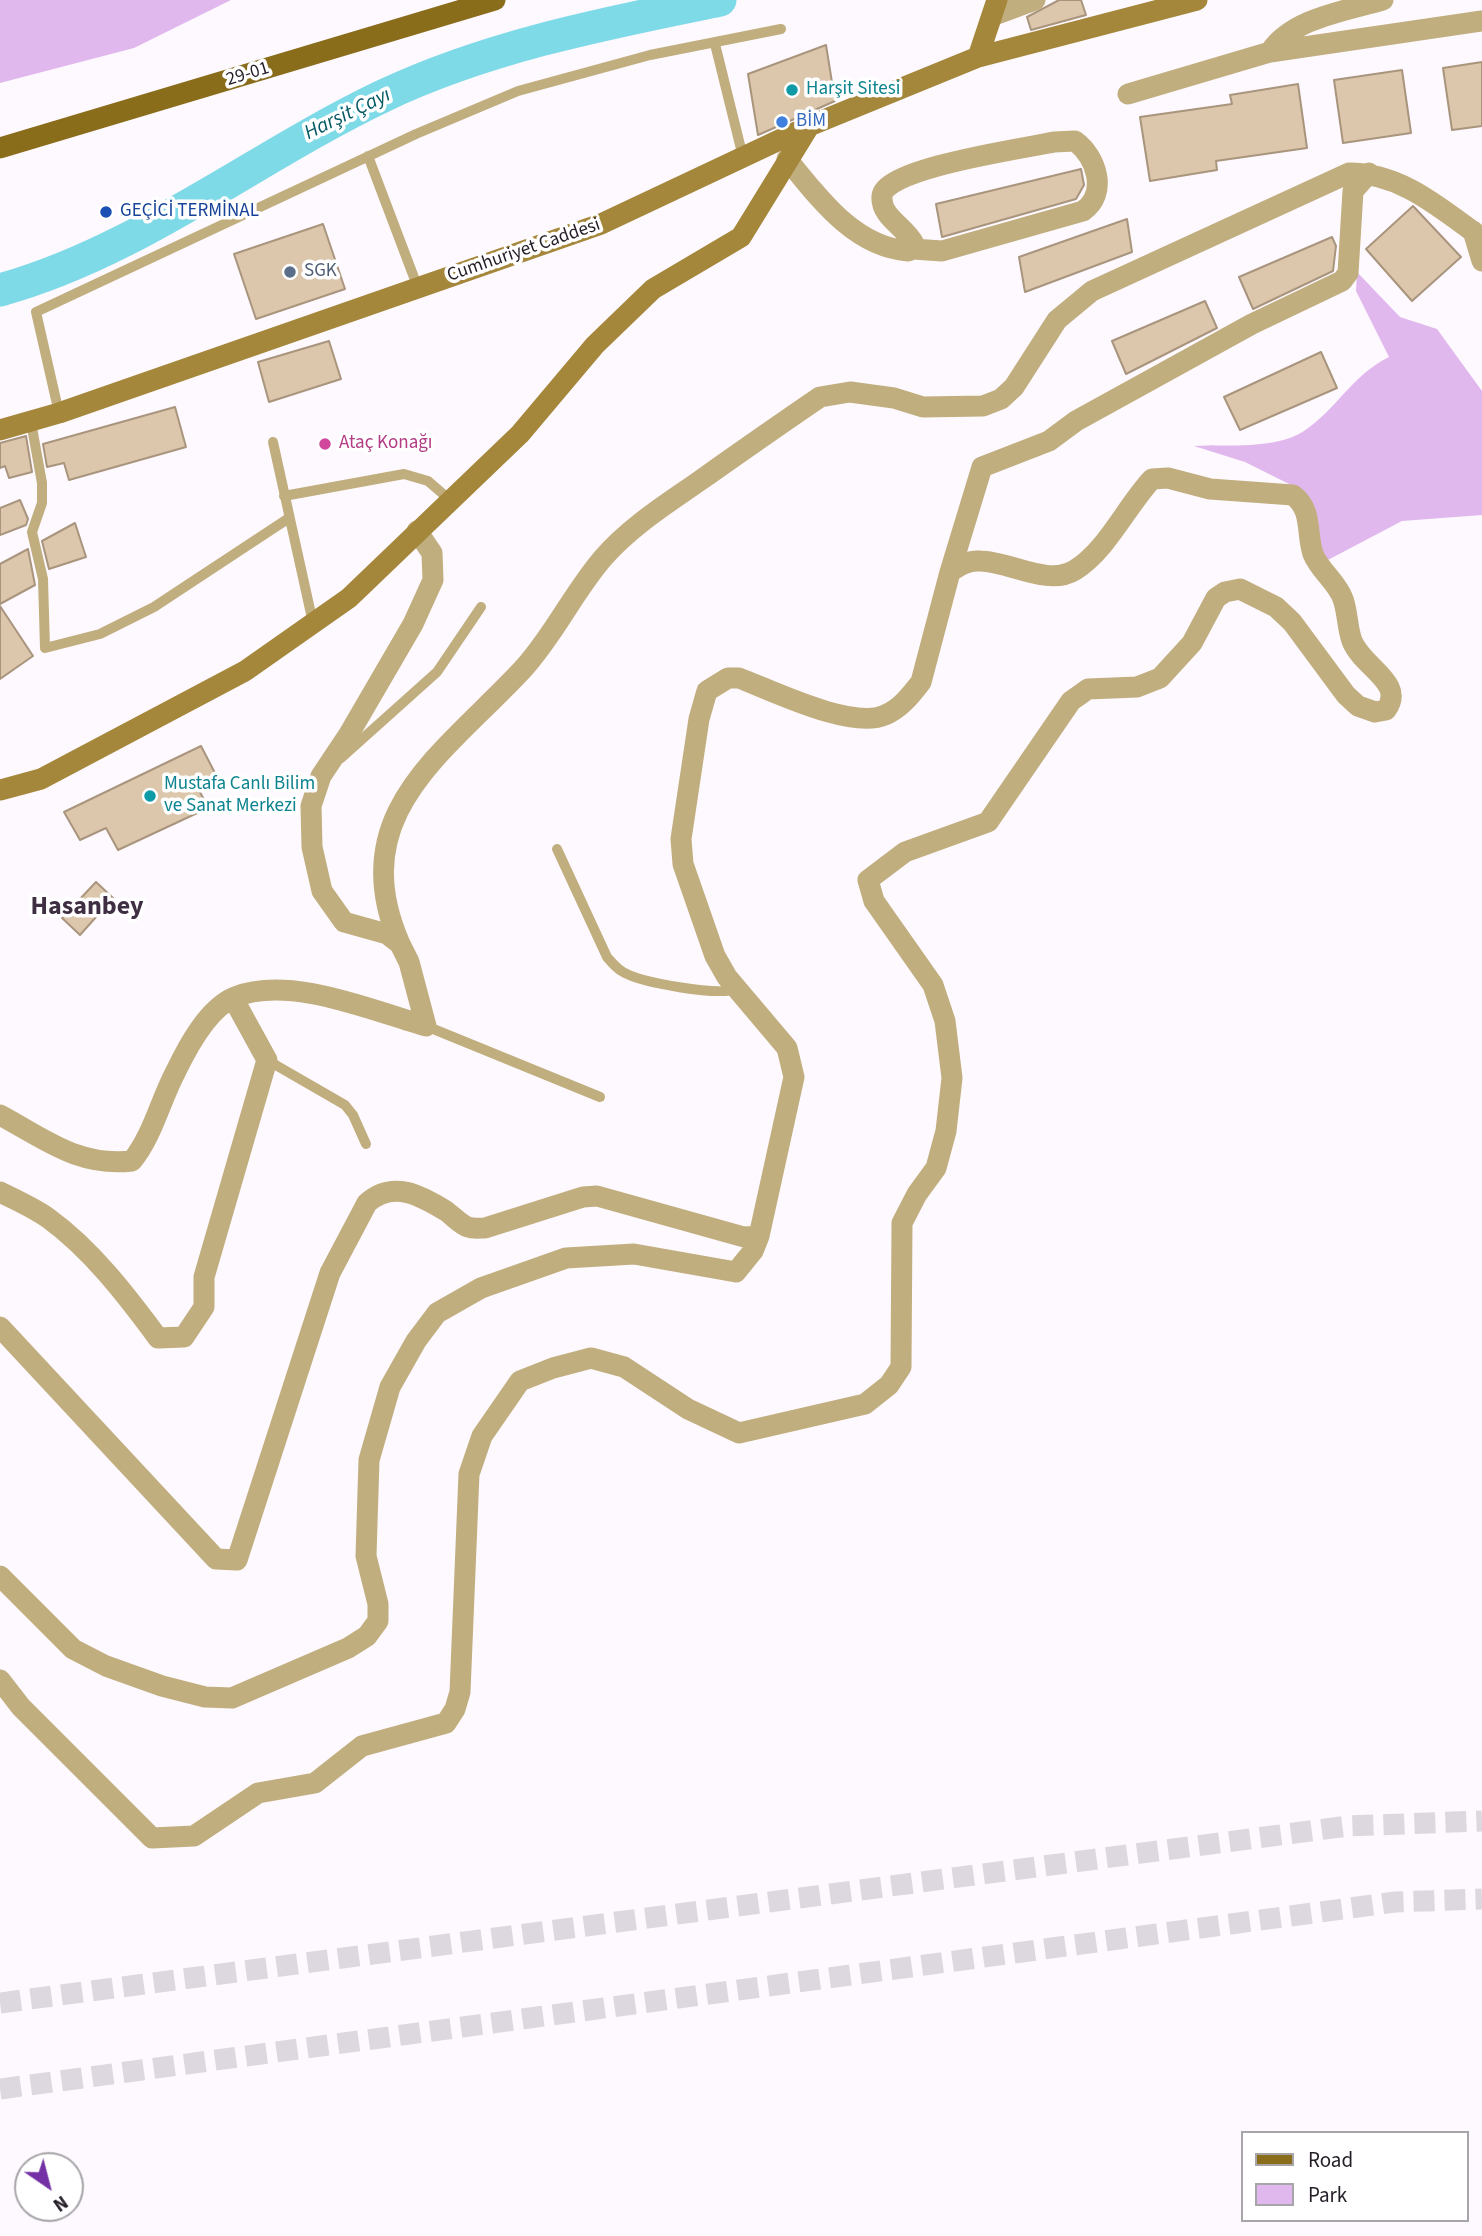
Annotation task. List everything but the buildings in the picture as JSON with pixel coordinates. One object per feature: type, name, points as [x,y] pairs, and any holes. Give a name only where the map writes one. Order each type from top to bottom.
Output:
[{"type":"main road","name":"29-01","points":[[0,148],[495,0]]},
{"type":"main road","name":"Cumhuriyet Caddesi","points":[[0,430],[59,414],[601,224],[809,126],[978,57],[1197,0]]},
{"type":"main road","points":[[978,57],[995,5]]},
{"type":"main road","points":[[0,790],[41,779],[245,671],[349,598],[520,434],[595,345],[653,289],[741,237],[809,126]]},
{"type":"street","points":[[995,5],[1035,0]]},
{"type":"street","points":[[1270,52],[1278,39],[1301,26],[1383,0]]},
{"type":"street","points":[[1128,94],[1270,52],[1482,21]]},
{"type":"street","points":[[787,159],[832,212],[853,229],[903,251],[942,251],[1083,211],[1094,204],[1097,194],[1097,178],[1091,160],[1084,148],[1075,141],[1054,142],[919,170],[896,178],[884,189],[884,208],[911,237],[913,249]]},
{"type":"street","points":[[426,1026],[409,962],[388,917],[381,873],[384,850],[404,795],[426,767],[524,668],[604,557],[634,527],[820,397],[850,393],[894,398],[923,408],[948,409],[983,406],[1001,399],[1027,372],[1057,320],[1092,291],[1349,173],[1368,173],[1388,178],[1418,193],[1477,235],[1482,261]]},
{"type":"street","points":[[0,1576],[73,1649],[136,1678],[205,1697],[232,1698],[348,1648],[367,1636],[378,1621],[378,1604],[366,1556],[369,1460],[390,1387],[416,1340],[437,1313],[481,1287],[566,1258],[634,1254],[736,1272],[753,1251],[759,1236],[794,1077],[787,1048],[737,989],[715,956],[683,864],[681,849],[699,719],[706,691],[729,678],[739,678],[852,719],[884,716],[911,696],[921,682],[950,572],[982,467],[1049,441],[1076,421],[1251,324],[1342,281],[1348,273],[1353,191],[1368,173]]},
{"type":"street","points":[[0,1680],[20,1707],[152,1838],[194,1836],[258,1793],[315,1783],[362,1746],[446,1723],[455,1709],[460,1692],[469,1474],[482,1436],[520,1381],[553,1368],[591,1358],[624,1367],[688,1409],[739,1433],[865,1404],[888,1385],[901,1367],[902,1223],[916,1194],[936,1168],[946,1131],[952,1078],[945,1021],[933,985],[874,901],[868,880],[905,852],[988,822],[1071,701],[1088,689],[1137,687],[1160,678],[1192,643],[1206,612],[1224,592],[1240,589],[1276,607],[1292,622],[1346,695],[1358,706],[1376,712],[1386,710],[1392,701],[1388,682],[1360,658],[1346,621],[1344,601],[1318,565],[1309,540],[1306,510],[1293,495],[1210,489],[1168,478],[1152,479],[1090,558],[1073,571],[1057,576],[980,561],[967,562],[950,572]]},
{"type":"street","points":[[400,944],[387,934],[344,922],[322,891],[312,847],[311,806],[321,776],[349,734],[413,624],[433,580],[432,553],[417,531]]},
{"type":"street","points":[[0,1115],[82,1159],[114,1163],[132,1161],[146,1144],[162,1097],[184,1054],[212,1014],[233,998],[270,989],[304,993],[426,1026]]},
{"type":"street","points":[[0,1192],[48,1218],[89,1255],[135,1307],[158,1338],[184,1337],[204,1307],[204,1277],[267,1060],[233,998]]},
{"type":"street","points":[[0,1327],[216,1559],[237,1560],[330,1273],[367,1203],[374,1196],[390,1189],[406,1193],[446,1212],[468,1227],[485,1228],[583,1196],[597,1196],[744,1237],[759,1236]]},
{"type":"lane","points":[[59,414],[36,312],[368,156],[518,91],[650,55],[781,29]]},
{"type":"lane","points":[[715,44],[743,157]]},
{"type":"lane","points":[[368,156],[418,288]]},
{"type":"lane","points":[[31,422],[42,484],[42,503],[32,532],[43,579],[45,648],[100,634],[154,607],[289,518]]},
{"type":"lane","points":[[272,442],[313,624]]},
{"type":"lane","points":[[284,496],[404,474],[428,481],[450,500]]},
{"type":"lane","points":[[321,776],[424,687],[481,607]]},
{"type":"lane","points":[[556,849],[607,957],[619,970],[634,976],[713,992],[737,989]]},
{"type":"lane","points":[[426,1026],[600,1097]]},
{"type":"lane","points":[[267,1060],[345,1105],[354,1115],[366,1144]]},
{"type":"green space","points":[[0,0],[231,0],[134,48],[0,83]]},
{"type":"green space","points":[[1357,272],[1400,317],[1437,329],[1482,391],[1482,515],[1402,521],[1324,562],[1299,489],[1245,462],[1194,446],[1265,444],[1292,437],[1316,422],[1365,373],[1389,357],[1356,291]]},
{"type":"waterway","name":"Harşit Çayı","points":[[0,290],[51,273],[148,228],[335,120],[423,78],[548,38],[720,0]]},
{"type":"tunnel","points":[[0,2003],[1348,1826],[1482,1821]]},
{"type":"tunnel","points":[[0,2089],[1395,1902],[1482,1899]]},
{"type":"place","name":"Harşit Sitesi","points":[[792,90]]},
{"type":"place","name":"BİM","points":[[782,122]]},
{"type":"place","name":"GEÇİCİ TERMİNAL","points":[[106,212]]},
{"type":"place","name":"SGK","points":[[290,272]]},
{"type":"place","name":"Ataç Konağı","points":[[325,444]]},
{"type":"place","name":"Mustafa Canlı Bilim ve Sanat Merkezi","points":[[150,796]]},
{"type":"district","name":"Hasanbey","points":[[87,908]]}]
